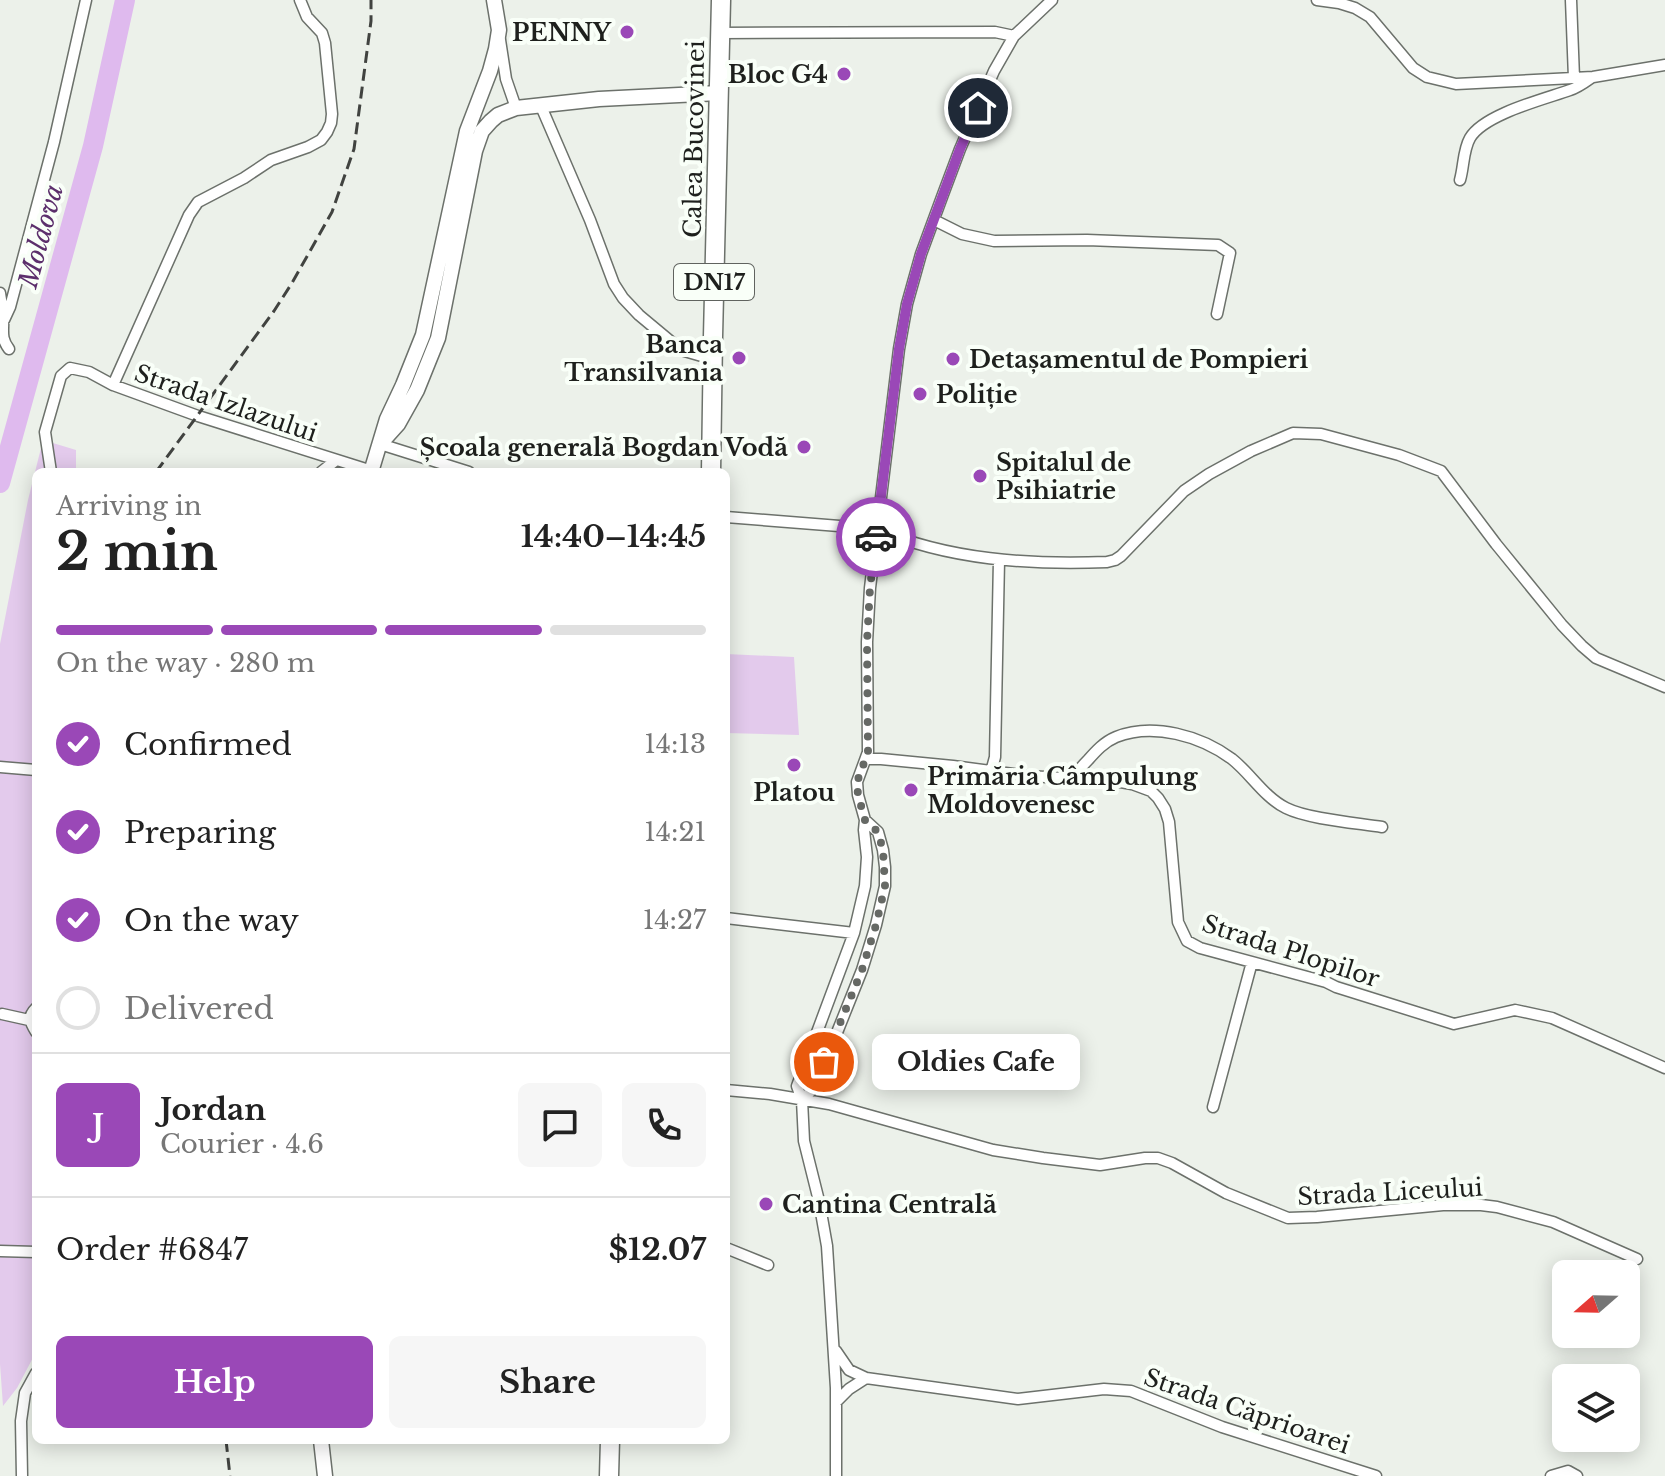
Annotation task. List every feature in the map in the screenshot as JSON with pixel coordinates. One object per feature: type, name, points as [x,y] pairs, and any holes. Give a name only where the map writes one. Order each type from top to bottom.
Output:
[{"type":"highway","name":"Calea Bucovinei","points":[[711,468],[721,0]]},
{"type":"highway","points":[[609,1476],[610,1444]]},
{"type":"street","points":[[9,349],[1,339],[4,320],[54,142],[86,0]]},
{"type":"street","points":[[113,385],[189,215],[198,202],[271,160],[321,140],[331,123],[332,103],[325,43],[322,33],[304,13],[300,0]]},
{"type":"street","points":[[494,0],[506,79],[516,108]]},
{"type":"street","points":[[836,1476],[836,1402],[825,1236],[804,1141],[798,1080],[854,933],[867,872],[865,820],[857,782],[866,759],[869,738],[867,642],[870,588],[903,324],[913,279],[986,87],[1014,36],[1052,0]]},
{"type":"street","points":[[1317,0],[1347,6],[1370,17],[1413,68],[1427,77],[1456,84],[1593,77],[1665,65]]},
{"type":"street","points":[[1571,0],[1574,78]]},
{"type":"street","points":[[373,468],[387,419],[423,335],[467,131],[490,71],[499,30]]},
{"type":"street","points":[[720,33],[995,32],[1014,36]]},
{"type":"street","points":[[1460,180],[1470,138],[1476,130],[1508,112],[1574,89],[1593,77]]},
{"type":"street","points":[[380,444],[398,424],[417,390],[438,338],[478,140],[491,121],[516,108],[540,104],[719,93]]},
{"type":"street","points":[[540,104],[614,284],[623,298],[681,350],[712,359]]},
{"type":"street","points":[[934,220],[962,234],[994,241],[1087,240],[1218,245],[1230,253],[1217,314]]},
{"type":"street","points":[[0,293],[4,320]]},
{"type":"street","name":"Strada Izlazului","points":[[50,468],[45,432],[61,376],[70,368],[89,372],[113,385],[198,416],[359,468]]},
{"type":"street","points":[[730,517],[877,529],[894,537],[953,552],[999,560],[1115,560],[1184,491],[1209,474],[1293,433],[1321,434],[1399,455],[1441,471],[1552,614],[1582,646],[1602,661],[1665,687]]},
{"type":"street","points":[[380,444],[456,468]]},
{"type":"street","points":[[326,468],[335,461]]},
{"type":"street","points":[[991,772],[995,757],[999,560]]},
{"type":"street","points":[[1073,779],[1095,752],[1114,738],[1140,731],[1171,733],[1198,739],[1230,758],[1270,798],[1290,810],[1382,827]]},
{"type":"street","name":"Strada Plopilor","points":[[866,759],[1132,784],[1151,791],[1165,809],[1169,822],[1176,908],[1187,941],[1200,948],[1326,982],[1454,1024],[1515,1010],[1552,1018],[1665,1068]]},
{"type":"street","points":[[0,767],[32,770]]},
{"type":"street","points":[[802,1100],[813,1089],[862,970],[885,886],[885,867],[878,832],[865,820]]},
{"type":"street","points":[[730,918],[854,933]]},
{"type":"street","points":[[1213,1107],[1252,962]]},
{"type":"street","points":[[32,1012],[29,1020],[32,1025]]},
{"type":"street","points":[[2,1014],[29,1020]]},
{"type":"street","name":"Strada Liceului","points":[[730,1090],[829,1104],[993,1150],[1087,1165],[1158,1158],[1226,1193],[1288,1218],[1443,1205],[1497,1207],[1553,1222],[1637,1259]]},
{"type":"street","points":[[730,1250],[768,1265]]},
{"type":"street","points":[[0,1251],[32,1252]]},
{"type":"street","points":[[833,1346],[849,1370],[866,1378]]},
{"type":"street","points":[[836,1402],[866,1378]]},
{"type":"street","name":"Strada Căprioarei","points":[[866,1378],[1018,1399],[1104,1389],[1131,1391],[1222,1427],[1376,1476]]},
{"type":"street","points":[[22,1476],[21,1421],[25,1393],[32,1380]]},
{"type":"street","points":[[321,1444],[325,1476]]},
{"type":"street","points":[[1551,1476],[1568,1471],[1577,1476]]},
{"type":"shaded area","points":[[43,440],[76,450],[76,468],[36,468]]},
{"type":"shaded area","points":[[32,484],[32,1360],[3,1406],[0,1364],[0,644]]},
{"type":"shaded area","points":[[730,654],[794,657],[799,735],[730,733]]},
{"type":"waterway","name":"Moldova","points":[[0,483],[93,146],[125,0]]},
{"type":"railway","points":[[159,468],[274,311],[332,212],[354,149],[371,0]]},
{"type":"railway","points":[[226,1444],[230,1476]]},
{"type":"way so far","points":[[824,1062],[862,970],[885,886],[883,850],[878,832],[865,820],[857,782],[868,752],[867,642],[876,537]]},
{"type":"place","name":"PENNY","points":[[627,32]]},
{"type":"place","name":"Bloc G4","points":[[844,74]]},
{"type":"place","name":"Banca Transilvania","points":[[739,358]]},
{"type":"place","name":"Detașamentul de Pompieri","points":[[953,359]]},
{"type":"place","name":"Poliție","points":[[920,394]]},
{"type":"place","name":"Școala generală Bogdan Vodă","points":[[804,447]]},
{"type":"place","name":"Spitalul de Psihiatrie","points":[[980,476]]},
{"type":"place","name":"Platou","points":[[794,765]]},
{"type":"place","name":"Primăria Câmpulung Moldovenesc","points":[[911,790]]},
{"type":"place","name":"Oldies Cafe","points":[[824,1062]]},
{"type":"place","name":"Cantina Centrală","points":[[766,1204]]},
{"type":"route","points":[[876,537],[907,304],[921,254],[978,108]]}]
